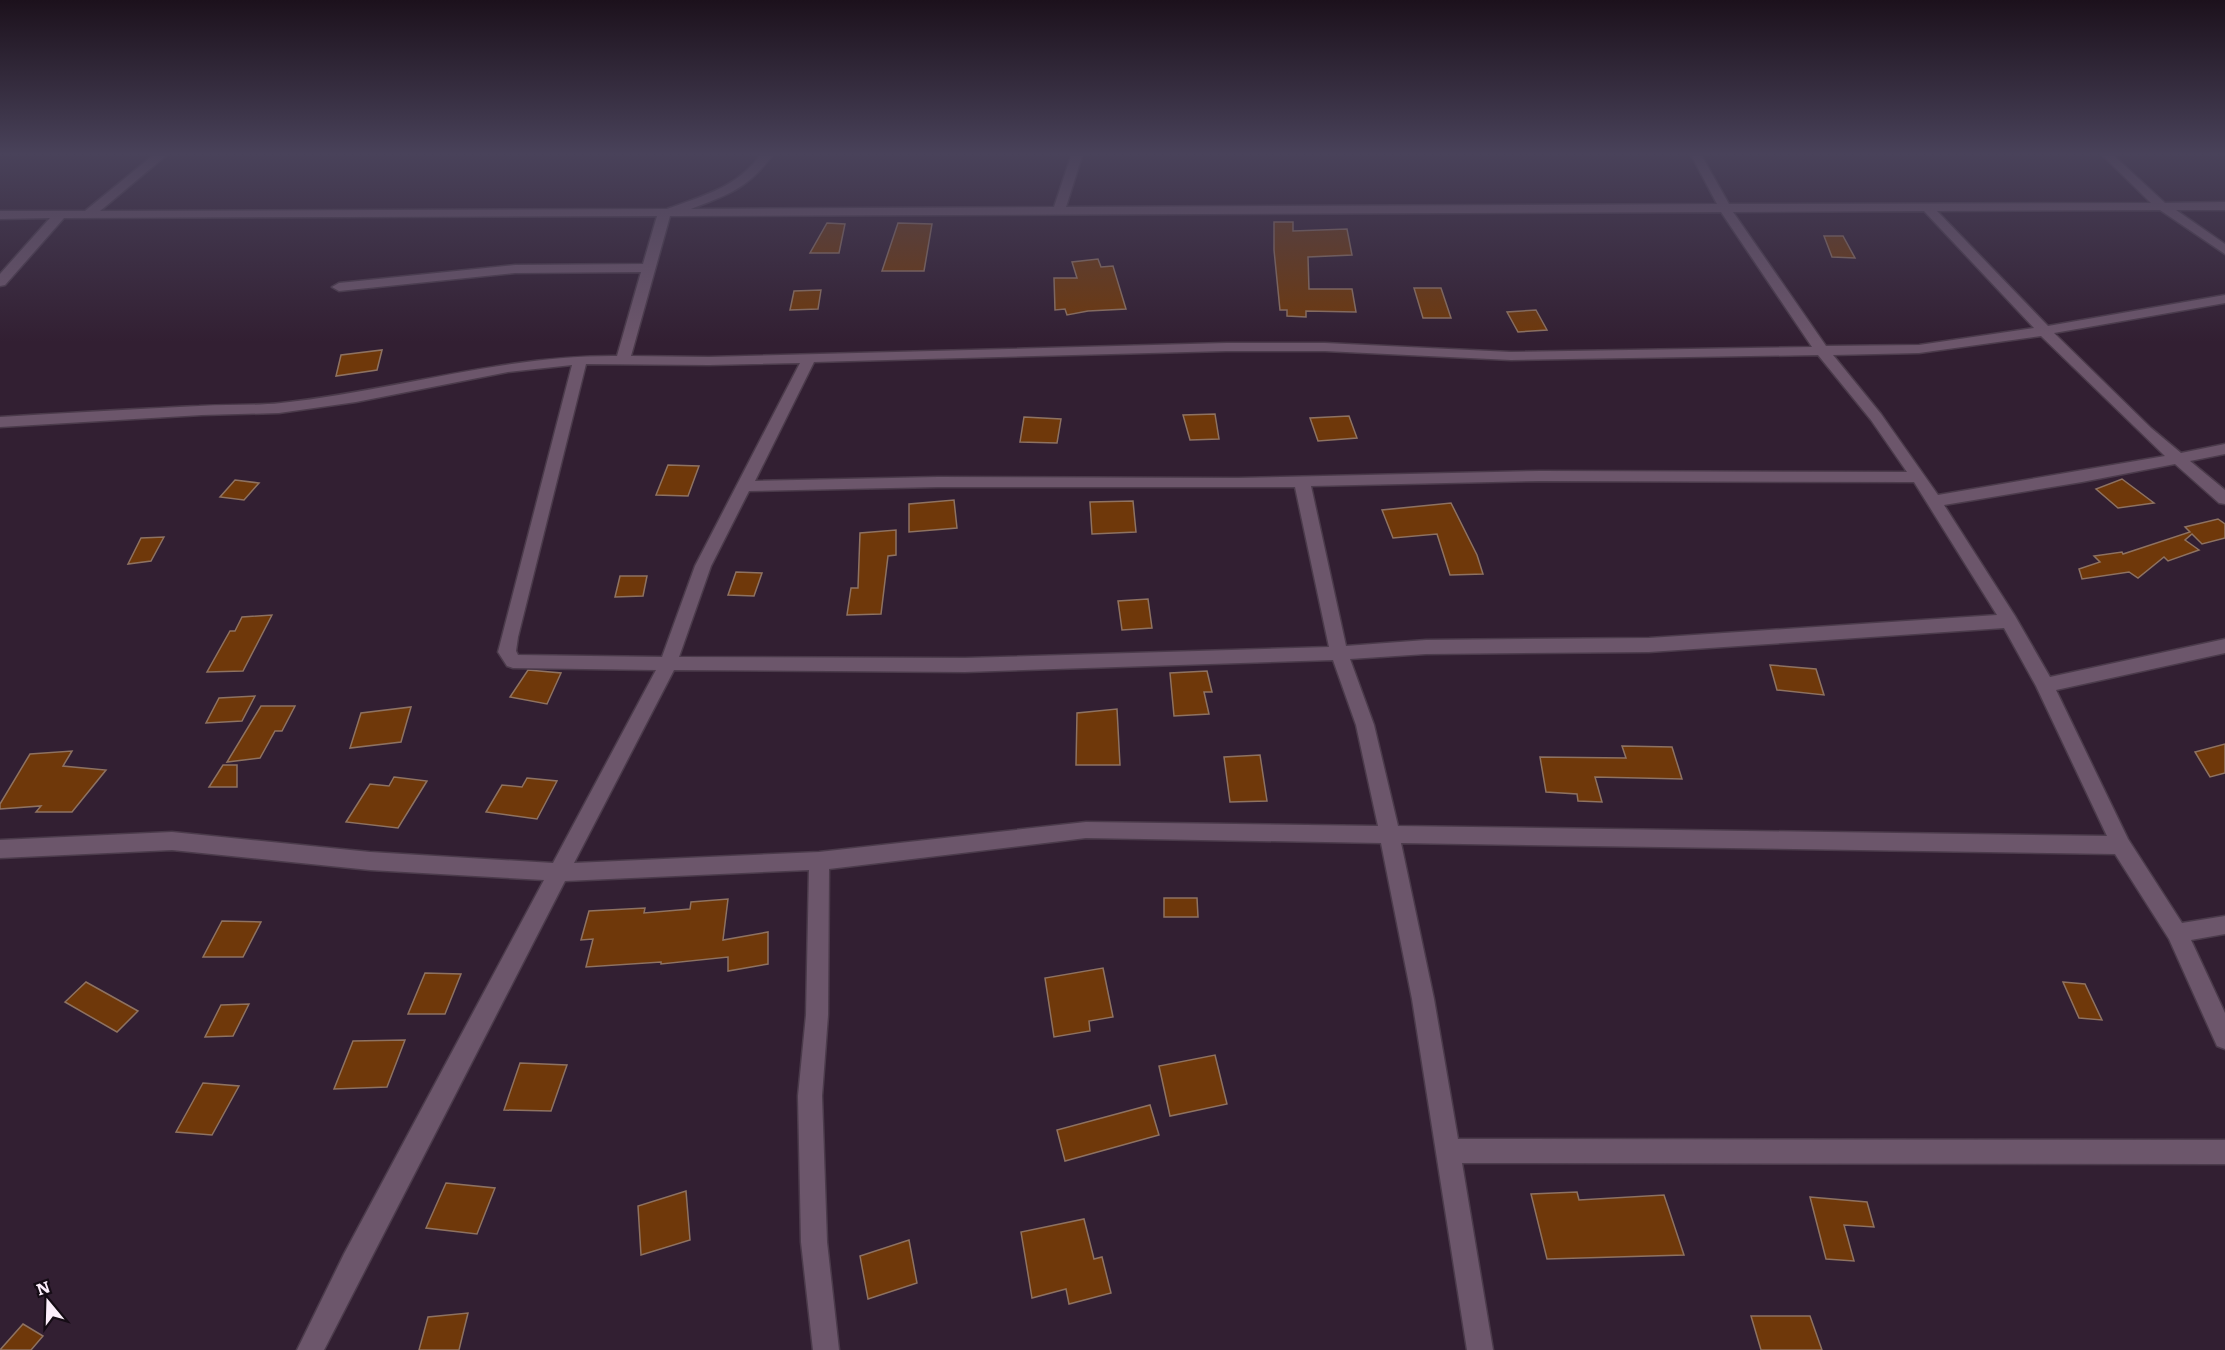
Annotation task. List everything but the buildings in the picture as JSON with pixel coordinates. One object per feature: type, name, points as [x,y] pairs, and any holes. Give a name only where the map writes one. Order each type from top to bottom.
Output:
[{"type":"street","points":[[0,282],[59,216]]},
{"type":"street","points":[[623,360],[663,216]]},
{"type":"street","points":[[1730,216],[1823,352],[1876,417],[1918,477],[2009,621],[2045,685],[2121,845],[2177,933],[2225,1038]]},
{"type":"street","points":[[1936,216],[2069,357],[2177,458],[2225,499]]},
{"type":"street","points":[[2176,216],[2225,250]]},
{"type":"street","points":[[339,287],[515,269],[649,268]]},
{"type":"street","points":[[0,422],[202,410],[279,408],[356,397],[508,368],[580,360],[709,361],[1226,347],[1325,347],[1511,356],[1919,349],[2044,331],[2225,299]]},
{"type":"street","points":[[310,1350],[358,1252],[561,872],[614,764],[668,664],[703,566],[743,486],[791,399],[810,357]]},
{"type":"street","points":[[580,360],[508,637],[507,652],[513,661],[532,663],[965,665],[1339,653],[1426,647],[1649,645],[2009,621]]},
{"type":"street","points":[[1933,501],[2082,477],[2225,449]]},
{"type":"street","points":[[743,486],[1302,482],[1540,476],[1918,477]]},
{"type":"street","points":[[1302,482],[1339,653],[1365,725],[1390,836],[1423,999],[1480,1350]]},
{"type":"street","points":[[2045,685],[2225,646]]},
{"type":"street","points":[[0,849],[172,841],[370,861],[561,872],[819,861],[1086,830],[2121,845]]},
{"type":"street","points":[[819,861],[817,1015],[810,1096],[814,1242],[826,1350]]},
{"type":"street","points":[[2177,933],[2225,925]]},
{"type":"street","points":[[1448,1151],[2225,1152]]}]
